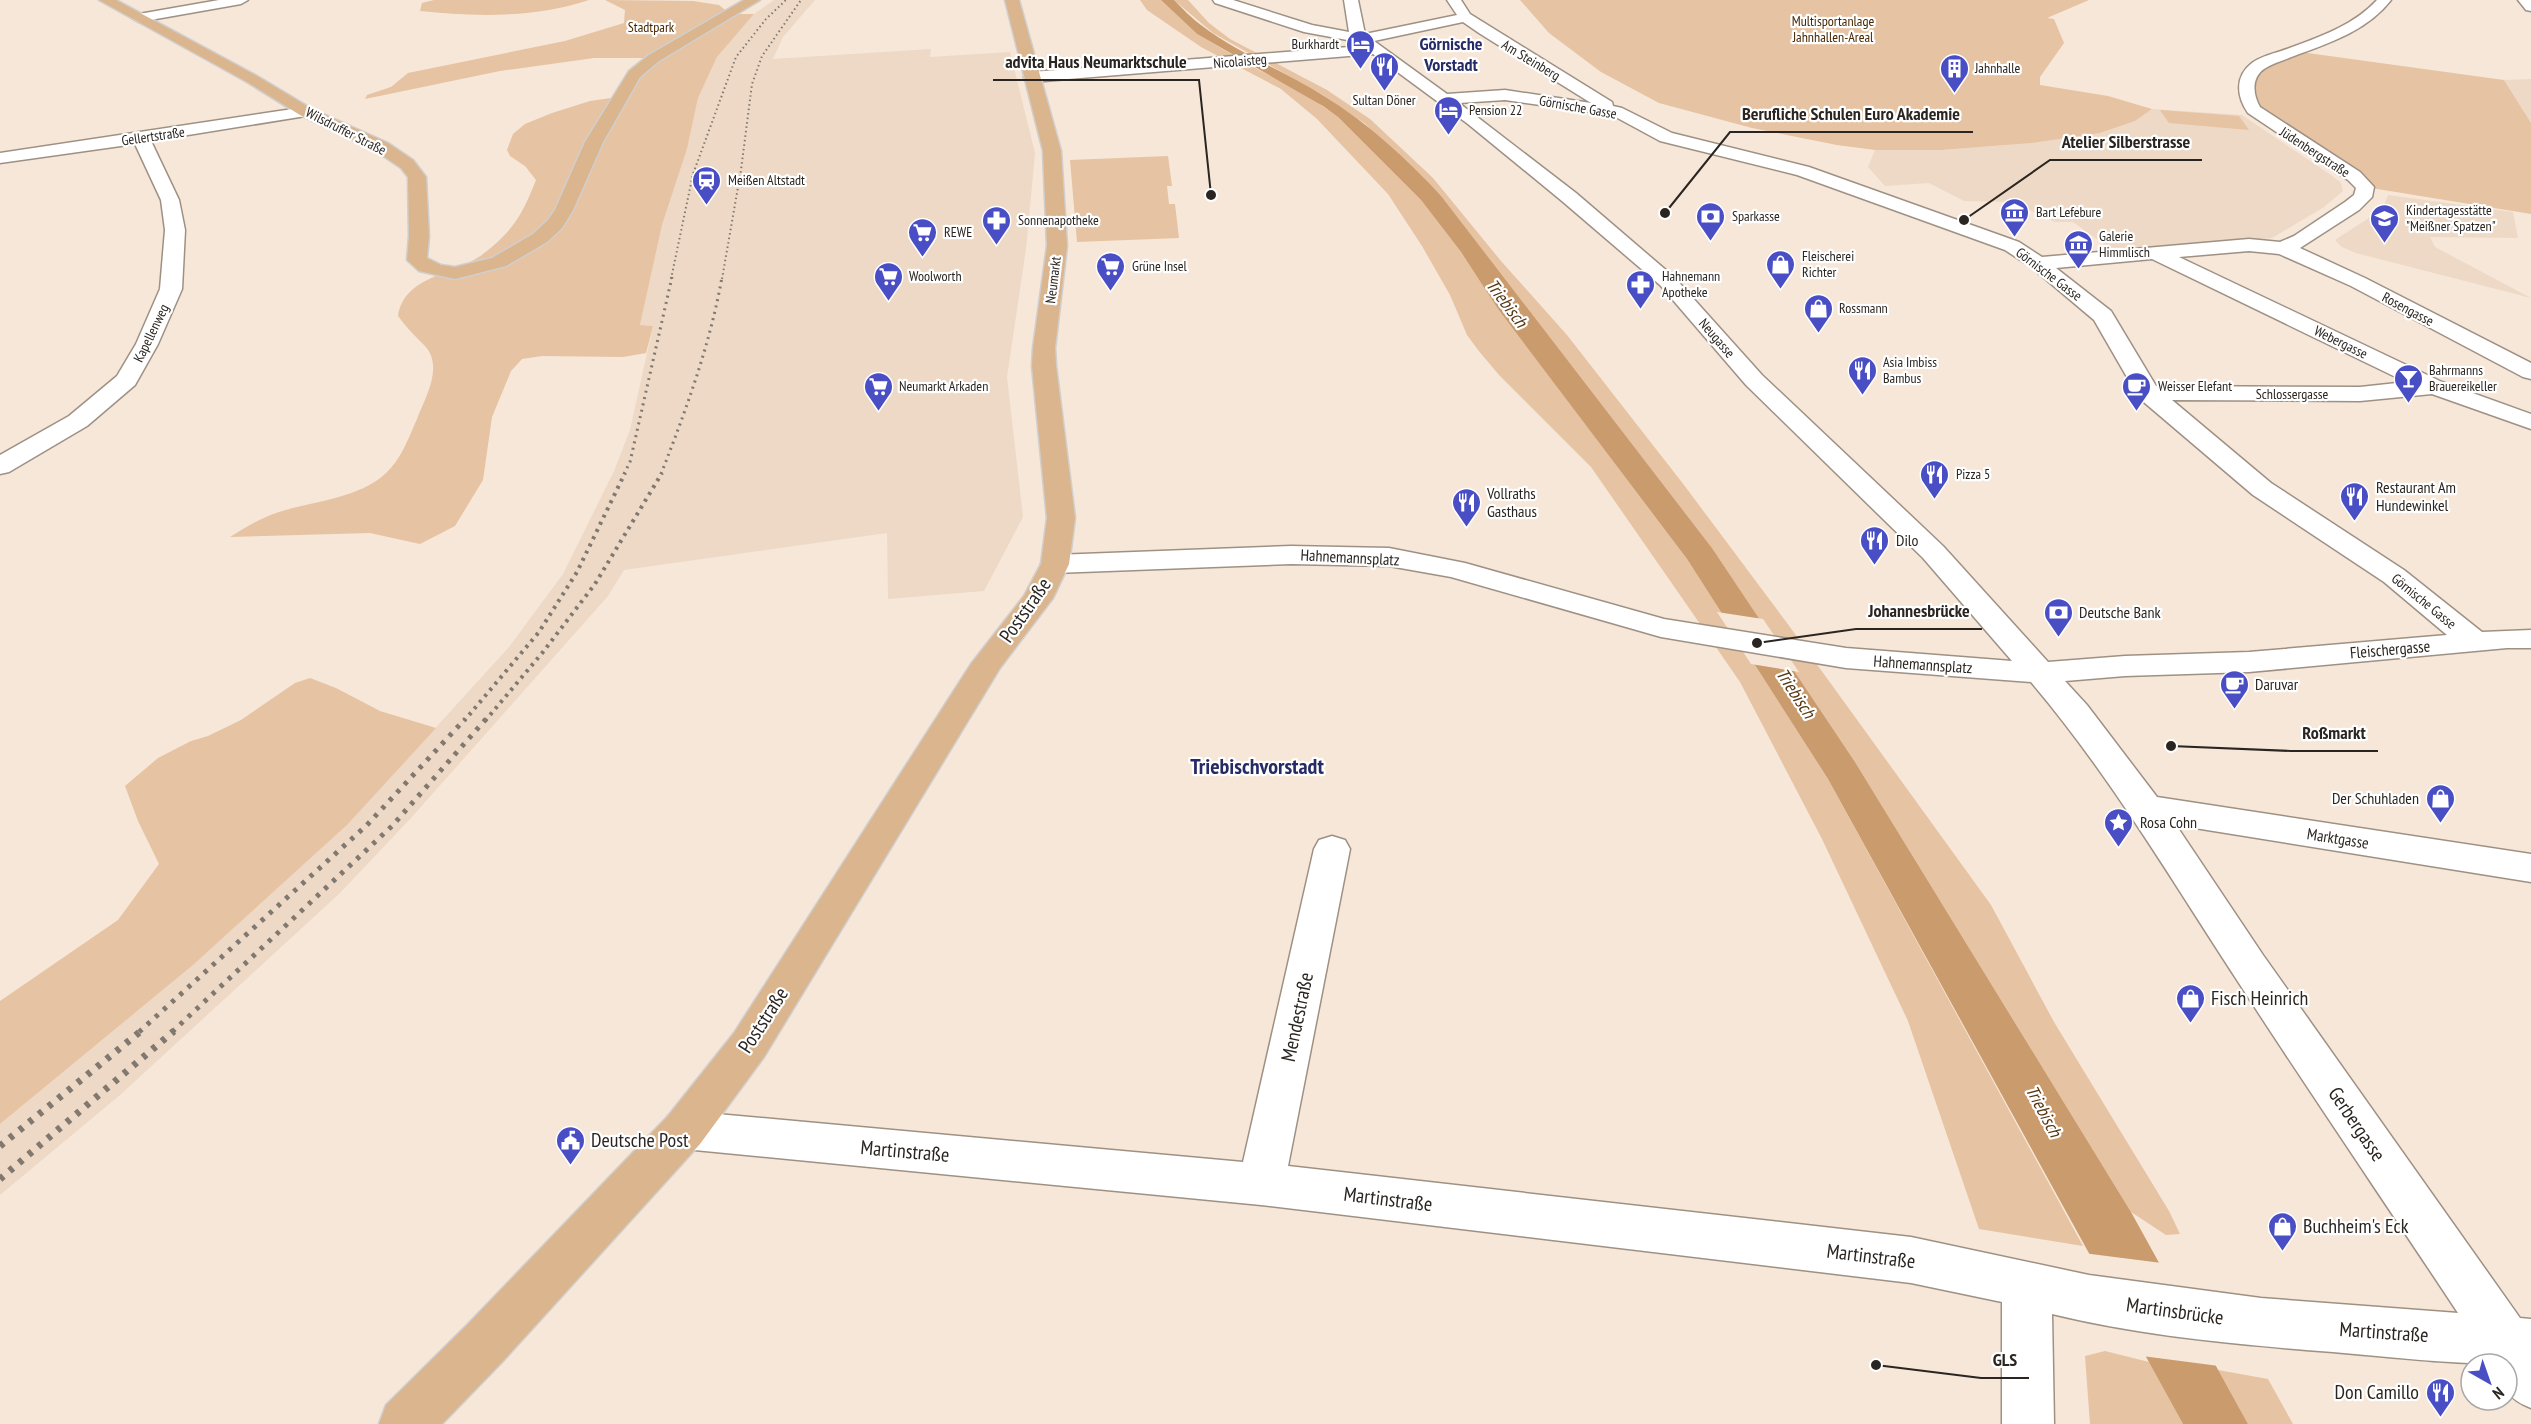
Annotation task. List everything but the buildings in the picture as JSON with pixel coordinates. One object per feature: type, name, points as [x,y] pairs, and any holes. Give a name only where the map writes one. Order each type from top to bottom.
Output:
[{"type":"main road","name":"Wilsdruffer Straße","points":[[106,0],[252,79],[306,112],[382,147],[407,164],[417,177],[419,200],[417,260],[426,267],[455,273],[477,269],[524,249],[555,224],[594,142],[634,74],[654,58],[753,0]]},
{"type":"main road","name":"Neumarkt","points":[[1012,0],[1052,151],[1056,267],[1044,348],[1061,518],[1055,564]]},
{"type":"main road","name":"Poststraße","points":[[405,1424],[486,1342],[684,1130],[749,1045],[987,664],[1038,598],[1055,564]]},
{"type":"street","points":[[139,18],[241,0]]},
{"type":"street","points":[[1220,0],[1309,29],[1362,39],[1465,17]]},
{"type":"street","points":[[1351,0],[1356,34],[1362,39]]},
{"type":"street","name":"Am Steinberg","points":[[1454,0],[1465,17],[1511,49],[1616,111]]},
{"type":"street","name":"Jüdenbergstraße","points":[[2283,248],[2301,240],[2352,206],[2362,197],[2365,187],[2354,176],[2254,110],[2247,99],[2245,87],[2248,76],[2258,66],[2281,54],[2322,41],[2365,18],[2378,9],[2384,0]]},
{"type":"street","points":[[2525,0],[2531,7]]},
{"type":"street","name":"Neugasse","points":[[1362,39],[1569,197],[1667,281],[1754,380],[1812,439],[1933,552],[2075,713],[2146,808]]},
{"type":"street","name":"Nicolaisteg","points":[[1032,77],[1376,49]]},
{"type":"street","name":"Görnische Gasse","points":[[1442,99],[1505,95],[1616,111],[1666,137],[1803,171],[1833,184],[2002,243],[2031,259],[2103,316],[2148,393],[2262,489],[2394,576],[2475,642]]},
{"type":"street","name":"Gellertstraße","points":[[0,158],[306,112]]},
{"type":"street","name":"Kapellenweg","points":[[0,465],[78,421],[127,380],[171,289],[175,230],[170,200],[141,138]]},
{"type":"street","points":[[2003,254],[2031,259],[2155,253],[2249,245],[2283,248]]},
{"type":"street","name":"Rosengasse","points":[[2283,248],[2358,282],[2531,372]]},
{"type":"street","name":"Webergasse","points":[[2155,253],[2434,387],[2531,422]]},
{"type":"street","name":"Schlossergasse","points":[[2148,393],[2360,394],[2434,387]]},
{"type":"street","name":"Hahnemannsplatz","points":[[1055,564],[1291,555],[1389,557],[1455,569],[1661,628],[1846,657],[2040,673]]},
{"type":"street","name":"Fleischergasse","points":[[2040,673],[2125,666],[2249,662],[2531,639]]},
{"type":"street","name":"Gerbergasse","points":[[2146,808],[2182,867],[2523,1356]]},
{"type":"street","name":"Marktgasse","points":[[2146,808],[2531,868]]},
{"type":"street","name":"Mendestraße","points":[[1261,1185],[1332,849]]},
{"type":"street","name":"Martinstraße","points":[[684,1130],[1261,1185],[1911,1260],[2089,1299]]},
{"type":"street","points":[[2027,1284],[2028,1424]]},
{"type":"street","name":"Martinsbrücke","points":[[2089,1299],[2261,1322]]},
{"type":"street","name":"Martinstraße","points":[[2261,1322],[2523,1356]]},
{"type":"shaded area","points":[[774,0],[815,0],[783,37],[773,59],[931,49],[930,57],[1010,52],[1035,153],[1026,249],[1007,377],[1023,517],[984,591],[888,599],[887,533],[624,570],[608,596],[411,818],[340,893],[120,1095],[0,1195],[0,1124],[193,965],[347,825],[509,647],[563,574],[614,471],[630,430],[653,326],[640,325],[662,225],[687,149],[698,98],[717,57],[754,14]]},
{"type":"shaded area","points":[[2531,79],[2531,123],[2504,80]]},
{"type":"shaded area","points":[[2152,109],[2242,115],[2331,175],[2341,183],[2343,191],[2324,207],[2272,238],[2116,253],[2073,222],[2055,222],[2013,202],[1964,201],[1929,183],[1885,186],[1868,167],[1875,150],[1941,150],[2032,143],[2100,133],[2135,121]]},
{"type":"shaded area","name":"Kindertagesstätte \"Meißner Spatzen\"","points":[[2388,195],[2513,212],[2518,238],[2430,237],[2435,247],[2531,298],[2356,253],[2342,247],[2335,240],[2378,212]]},
{"type":"green space","name":"Stadtpark","points":[[434,0],[589,0],[526,13],[483,15],[420,11],[422,3]]},
{"type":"green space","points":[[605,0],[693,1],[719,5],[730,14],[754,14],[717,57],[698,98],[687,149],[662,225],[640,325],[653,326],[646,353],[623,357],[542,356],[522,359],[511,371],[492,417],[483,480],[455,526],[420,544],[370,533],[230,537],[272,514],[361,489],[391,468],[411,433],[428,392],[433,373],[430,354],[398,316],[403,302],[410,292],[421,284],[483,254],[516,221],[536,180],[525,166],[510,156],[507,150],[513,134],[525,124],[552,113],[590,101],[618,97],[653,58],[594,58],[500,71],[365,99],[367,95],[391,87],[408,73],[565,41],[624,23],[625,10]]},
{"type":"green space","points":[[1140,0],[1161,0],[1197,34],[1307,95],[1338,117],[1421,200],[1461,252],[1498,309],[1687,559],[1828,779],[2083,1246],[1979,1229],[1908,1021],[1822,839],[1740,682],[1591,467],[1499,375],[1467,335],[1450,295],[1388,194],[1317,119],[1281,89],[1201,47],[1147,10]]},
{"type":"green space","points":[[1174,0],[1188,0],[1209,23],[1230,39],[1327,90],[1370,119],[1433,178],[1501,261],[1567,335],[1684,485],[1787,623],[1991,905],[2054,1022],[2169,1211],[2180,1234],[2166,1235],[2131,1212],[1855,762],[1712,548],[1442,197],[1364,123],[1323,95],[1213,33]]},
{"type":"green space","name":"Multisportanlage Jahnhallen-Areal","points":[[1520,0],[2089,0],[2047,18],[2054,19],[2064,43],[2040,77],[2040,85],[2108,96],[2152,109],[2135,121],[2100,133],[2032,143],[1941,150],[1875,150],[1837,145],[1752,128],[1659,103],[1601,72],[1549,33]]},
{"type":"green space","points":[[2293,51],[2504,80],[2531,123],[2531,214],[2365,187],[2254,110],[2248,76]]},
{"type":"green space","points":[[2160,110],[2239,116],[2249,130],[2169,123]]},
{"type":"green space","points":[[1168,156],[1172,186],[1167,186],[1169,204],[1175,204],[1179,238],[1077,242],[1070,160]]},
{"type":"green space","points":[[310,678],[336,688],[380,711],[436,728],[347,825],[193,965],[0,1124],[0,1001],[118,920],[159,864],[138,821],[125,786],[158,758],[241,720],[295,683]]},
{"type":"green space","points":[[2105,1351],[2149,1362],[2183,1424],[2090,1424],[2085,1356]]},
{"type":"green space","points":[[2218,1370],[2268,1379],[2293,1424],[2248,1424]]},
{"type":"water","name":"Triebisch","points":[[1161,0],[1174,0],[1216,35],[1340,107],[1386,142],[1415,169],[1442,197],[1712,548],[1855,762],[2131,1212],[2248,1424],[2183,1424],[1828,779],[1687,559],[1498,309],[1461,252],[1421,200],[1338,117],[1323,106],[1197,34]]},
{"type":"pier","points":[[1717,612],[1763,619],[1799,672],[1751,664]]},
{"type":"pier","points":[[2083,1253],[2162,1263],[2219,1366],[2142,1356]]},
{"type":"railway","points":[[671,279],[693,174],[736,57],[766,19],[786,0]]},
{"type":"railway","points":[[722,279],[741,170],[752,84],[762,56],[801,0]]},
{"type":"railway","points":[[624,474],[630,462],[672,277]]},
{"type":"railway","points":[[661,474],[704,352],[722,277]]},
{"type":"railway","points":[[464,721],[539,632],[577,572],[625,473]]},
{"type":"railway","points":[[485,721],[543,652],[595,584],[662,473]]},
{"type":"railway","points":[[139,1032],[367,825],[465,719]]},
{"type":"railway","points":[[172,1032],[392,826],[486,719]]},
{"type":"railway","points":[[0,1146],[141,1031]]},
{"type":"railway","points":[[0,1179],[174,1031]]},
{"type":"place","name":"Burkhardt","points":[[1360,70]]},
{"type":"place","name":"Sultan Döner","points":[[1384,92]]},
{"type":"place","name":"Jahnhalle","points":[[1954,94]]},
{"type":"place","name":"Pension 22","points":[[1448,136]]},
{"type":"place","name":"advita Haus Neumarktschule","points":[[1211,195]]},
{"type":"place","name":"Meißen Altstadt","points":[[707,206]]},
{"type":"place","name":"Berufliche Schulen Euro Akademie","points":[[1665,213]]},
{"type":"place","name":"Atelier Silberstrasse","points":[[1964,220]]},
{"type":"place","name":"Bart Lefebure","points":[[2015,238]]},
{"type":"place","name":"Sparkasse","points":[[1711,242]]},
{"type":"place","name":"Kindertagesstätte \"Meißner Spatzen\"","points":[[2385,244]]},
{"type":"place","name":"Sonnenapotheke","points":[[997,246]]},
{"type":"place","name":"REWE","points":[[923,258]]},
{"type":"place","name":"Galerie Himmlisch","points":[[2078,270]]},
{"type":"place","name":"Fleischerei Richter","points":[[1781,290]]},
{"type":"place","name":"Grüne Insel","points":[[1111,292]]},
{"type":"place","name":"Woolworth","points":[[888,302]]},
{"type":"place","name":"Hahnemann Apotheke","points":[[1641,310]]},
{"type":"place","name":"Rossmann","points":[[1818,334]]},
{"type":"place","name":"Asia Imbiss Bambus","points":[[1862,396]]},
{"type":"place","name":"Bahrmanns Brauereikeller","points":[[2408,404]]},
{"type":"place","name":"Neumarkt Arkaden","points":[[878,412]]},
{"type":"place","name":"Weisser Elefant","points":[[2137,412]]},
{"type":"place","name":"Pizza 5","points":[[1935,500]]},
{"type":"place","name":"Restaurant Am Hundewinkel","points":[[2355,522]]},
{"type":"place","name":"Vollraths Gasthaus","points":[[1466,528]]},
{"type":"place","name":"Dilo","points":[[1875,566]]},
{"type":"place","name":"Deutsche Bank","points":[[2058,638]]},
{"type":"place","name":"Johannesbrücke","points":[[1757,643]]},
{"type":"place","name":"Daruvar","points":[[2234,710]]},
{"type":"place","name":"Roßmarkt","points":[[2171,746]]},
{"type":"place","name":"Der Schuhladen","points":[[2440,824]]},
{"type":"place","name":"Rosa Cohn","points":[[2119,848]]},
{"type":"place","name":"Fisch Heinrich","points":[[2190,1024]]},
{"type":"place","name":"Deutsche Post","points":[[570,1166]]},
{"type":"place","name":"Buchheim's Eck","points":[[2282,1252]]},
{"type":"place","name":"GLS","points":[[1876,1365]]},
{"type":"place","name":"Don Camillo","points":[[2440,1418]]},
{"type":"district","name":"Görnische Vorstadt","points":[[1451,53]]},
{"type":"district","name":"Triebischvorstadt","points":[[1257,766]]}]
